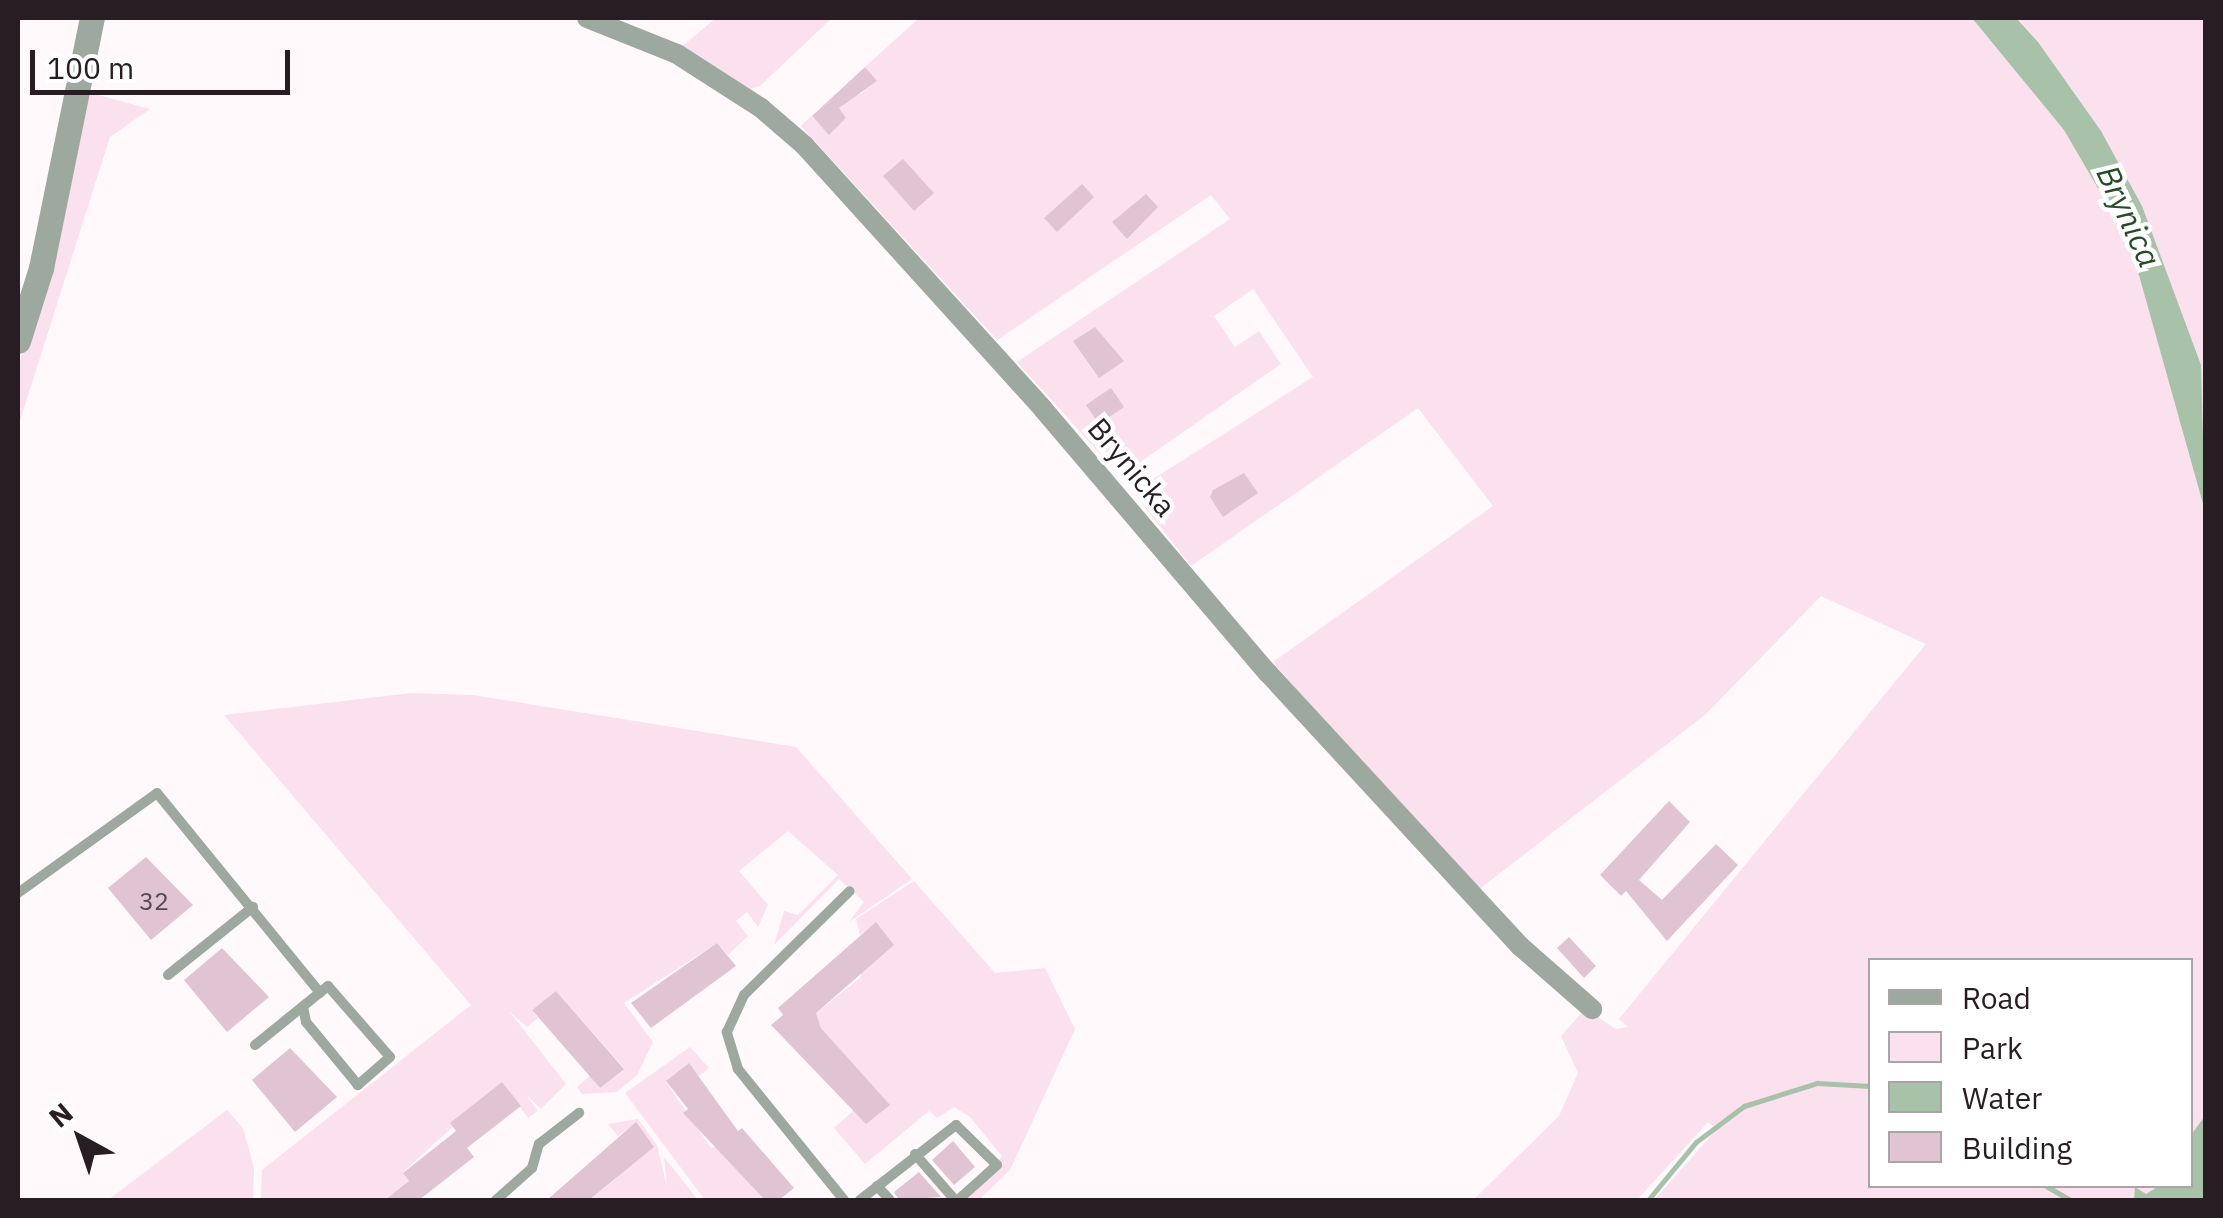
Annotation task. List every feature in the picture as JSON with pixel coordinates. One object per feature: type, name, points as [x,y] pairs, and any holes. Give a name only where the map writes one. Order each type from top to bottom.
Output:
[{"type":"street","points":[[18,341],[41,268],[92,18]]},
{"type":"street","name":"Brynicka","points":[[587,18],[677,54],[761,108],[804,144],[1043,408],[1268,673],[1509,936],[1592,1009]]},
{"type":"lane","points":[[18,892],[157,793],[320,993]]},
{"type":"lane","points":[[844,1200],[738,1069],[727,1032],[744,995],[850,892]]},
{"type":"lane","points":[[168,975],[253,908]]},
{"type":"lane","points":[[255,1045],[303,1006],[320,993],[328,986],[337,991],[390,1058],[358,1085],[306,1022],[303,1006]]},
{"type":"lane","points":[[496,1200],[532,1168],[539,1144],[579,1114]]},
{"type":"lane","points":[[860,1200],[915,1154],[956,1125],[997,1166],[957,1200],[915,1154]]},
{"type":"lane","points":[[878,1186],[890,1200]]},
{"type":"green space","points":[[716,18],[832,18],[760,86],[747,90],[680,48]]},
{"type":"green space","points":[[919,18],[2205,18],[2205,1200],[1654,1200],[1717,1129],[1708,1122],[1637,1200],[1473,1200],[1559,1116],[1578,1073],[1561,1036],[1585,1009],[1616,1029],[1628,1027],[1619,1019],[1926,644],[1821,596],[1706,714],[1473,894],[1273,662],[1493,506],[1418,408],[1191,566],[1133,492],[1313,377],[1253,289],[1214,316],[1235,347],[1259,331],[1281,364],[1120,476],[1017,362],[1230,219],[1211,195],[997,340],[801,126],[811,116],[829,134],[846,118],[839,108],[848,98],[849,81],[861,94],[876,81],[865,67]]},
{"type":"green space","points":[[87,92],[150,109],[110,137],[18,427],[18,367],[52,266]]},
{"type":"green space","points":[[411,693],[473,695],[796,747],[912,879],[849,922],[864,902],[839,879],[774,945],[784,911],[798,915],[838,875],[788,831],[739,871],[768,905],[758,927],[747,912],[736,921],[748,936],[728,955],[717,943],[624,1003],[653,1042],[637,1075],[617,1092],[582,1094],[577,1087],[590,1076],[600,1088],[624,1068],[556,991],[532,1010],[538,1018],[527,1027],[509,1011],[566,1084],[541,1109],[526,1095],[538,1111],[528,1118],[502,1082],[403,1172],[409,1182],[385,1200],[261,1200],[262,1170],[471,1005],[224,715]]},
{"type":"green space","points":[[914,881],[995,973],[1045,968],[1075,1029],[1010,1170],[979,1200],[967,1200],[1002,1156],[970,1117],[954,1107],[937,1118],[929,1111],[865,1164],[834,1128],[854,1110],[889,1105],[821,1028],[816,1013],[860,978],[876,923],[860,935],[856,919]]},
{"type":"green space","points":[[690,1047],[709,1068],[699,1076],[689,1064],[666,1082],[711,1148],[716,1145],[765,1200],[705,1200],[625,1093]]},
{"type":"green space","points":[[227,1110],[243,1128],[254,1168],[253,1200],[108,1200]]},
{"type":"green space","points":[[638,1119],[657,1145],[667,1187],[664,1157],[698,1200],[589,1200],[617,1178],[636,1123],[618,1136],[608,1124]]},
{"type":"water","name":"Brynica","points":[[1972,18],[2016,18],[2038,42],[2101,131],[2142,206],[2201,365],[2205,511],[2130,243],[2064,130]]},
{"type":"water","points":[[2205,1116],[2205,1200],[2134,1200],[2135,1188],[2146,1194],[2156,1188],[2193,1188],[2193,1132]]},
{"type":"building","points":[[865,67],[877,81],[839,108],[846,118],[829,135],[812,116]]},
{"type":"building","points":[[903,159],[934,193],[914,211],[883,176]]},
{"type":"building","points":[[1082,184],[1094,197],[1057,232],[1044,218]]},
{"type":"building","points":[[1146,194],[1158,207],[1127,239],[1112,222]]},
{"type":"building","points":[[1095,327],[1124,361],[1099,378],[1073,341]]},
{"type":"building","points":[[1111,388],[1124,407],[1099,424],[1086,405]]},
{"type":"building","points":[[1244,473],[1258,493],[1223,517],[1210,497],[1213,490]]},
{"type":"building","points":[[1669,801],[1690,822],[1639,880],[1662,900],[1716,844],[1738,865],[1667,941],[1626,891],[1621,896],[1600,875]]},
{"type":"building","points":[[146,857],[193,905],[151,940],[108,888]]},
{"type":"building","points":[[876,922],[894,945],[816,1013],[821,1028],[890,1105],[866,1124],[771,1025],[783,1015],[778,1008]]},
{"type":"building","points":[[1569,937],[1596,966],[1584,978],[1557,948]]},
{"type":"building","points":[[717,943],[736,966],[651,1028],[631,1003]]},
{"type":"building","points":[[222,948],[269,997],[227,1032],[184,980]]},
{"type":"building","points":[[556,991],[624,1069],[600,1088],[532,1010]]},
{"type":"building","points":[[290,1048],[337,1097],[295,1132],[252,1080]]},
{"type":"building","points":[[689,1063],[738,1131],[742,1128],[794,1188],[779,1200],[765,1200],[683,1113],[688,1109],[666,1081]]},
{"type":"building","points":[[502,1082],[521,1106],[467,1148],[474,1157],[419,1200],[385,1200],[409,1181],[403,1173],[456,1131],[450,1123]]},
{"type":"building","points":[[636,1122],[654,1147],[589,1200],[547,1200]]},
{"type":"building","points":[[953,1141],[975,1167],[954,1185],[932,1160]]},
{"type":"building","points":[[919,1172],[941,1197],[899,1200],[894,1192]]},
{"type":"waterway","points":[[1648,1200],[1696,1142],[1744,1106],[1817,1083],[1868,1086]]},
{"type":"waterway","points":[[2049,1188],[2070,1200]]}]
